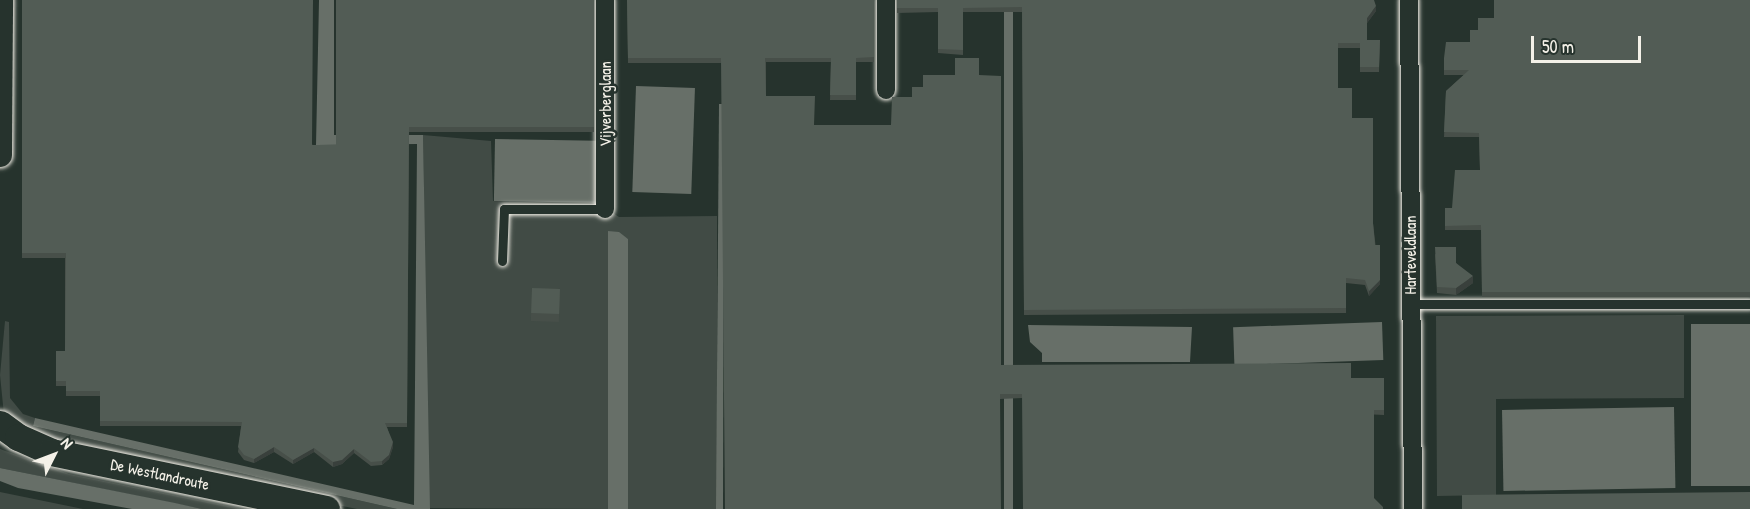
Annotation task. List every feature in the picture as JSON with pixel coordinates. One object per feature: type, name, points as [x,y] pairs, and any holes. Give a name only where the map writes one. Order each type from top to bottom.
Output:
[{"type":"main road","name":"De Westlandroute","points":[[0,424],[18,437],[51,452],[326,509]]},
{"type":"main road","name":"De Westlandroute","points":[[0,443],[44,464],[264,509]]},
{"type":"street","points":[[0,154],[1,0]]},
{"type":"street","name":"Vijverberglaan","points":[[605,0],[605,209]]},
{"type":"street","points":[[886,0],[886,90]]},
{"type":"street","name":"Harteveldlaan","points":[[1409,0],[1413,509]]},
{"type":"lane","points":[[502,261],[504,209],[605,209]]},
{"type":"lane","points":[[1410,304],[1750,304]]},
{"type":"shaded area","points":[[319,0],[334,0],[334,135],[423,135],[430,509],[397,509],[33,426],[35,418],[414,505],[417,144],[316,145]]},
{"type":"shaded area","points":[[1004,0],[1013,0],[1013,509],[1004,509]]},
{"type":"shaded area","points":[[636,86],[695,88],[691,194],[632,192]]},
{"type":"shaded area","points":[[719,104],[724,104],[723,509],[716,509]]},
{"type":"shaded area","points":[[423,135],[491,141],[493,201],[601,205],[619,217],[717,216],[717,509],[628,509],[628,239],[608,231],[608,509],[427,508]]},
{"type":"shaded area","points":[[495,139],[596,141],[595,203],[494,201]]},
{"type":"shaded area","points":[[608,231],[619,232],[628,239],[628,509],[608,509]]},
{"type":"shaded area","points":[[1684,315],[1684,398],[1496,399],[1496,495],[1437,496],[1436,316]]},
{"type":"shaded area","points":[[5,321],[9,322],[10,398],[23,414],[35,418],[33,426],[397,509],[357,509],[59,448],[4,415],[0,375]]},
{"type":"shaded area","points":[[1382,322],[1383,360],[1234,365],[1233,327]]},
{"type":"shaded area","points":[[1691,324],[1750,324],[1750,486],[1691,486]]},
{"type":"shaded area","points":[[1028,325],[1192,327],[1190,362],[1042,362],[1042,353],[1030,342]]},
{"type":"shaded area","points":[[1674,407],[1675,488],[1503,491],[1502,410]]},
{"type":"shaded area","points":[[0,449],[69,474],[243,509],[202,509],[0,468]]},
{"type":"shaded area","points":[[0,468],[202,509],[132,509],[18,488],[0,481]]},
{"type":"shaded area","points":[[0,492],[83,509],[0,509]]},
{"type":"building","points":[[22,0],[313,0],[312,145],[336,145],[336,0],[594,0],[594,127],[409,127],[407,423],[385,423],[393,442],[389,455],[382,461],[371,462],[354,449],[342,460],[333,462],[314,448],[293,460],[274,447],[254,459],[244,455],[238,447],[242,422],[100,421],[100,391],[66,391],[66,381],[56,381],[56,351],[65,351],[66,253],[22,253]]},
{"type":"building","points":[[627,0],[874,0],[874,57],[856,58],[856,95],[830,95],[831,58],[765,58],[766,96],[815,96],[814,125],[891,125],[892,97],[912,97],[912,87],[923,87],[923,75],[955,75],[955,58],[979,58],[979,75],[1001,76],[1001,365],[1351,363],[1351,378],[1384,378],[1384,410],[1374,410],[1374,498],[1383,509],[1023,509],[1022,394],[1000,394],[1001,509],[725,509],[721,58],[628,58]]},
{"type":"building","points":[[897,0],[1374,0],[1376,6],[1367,18],[1367,40],[1380,40],[1379,67],[1360,67],[1360,43],[1338,43],[1338,88],[1352,88],[1352,118],[1373,118],[1373,223],[1375,245],[1380,245],[1380,280],[1369,291],[1365,280],[1346,278],[1346,308],[1024,310],[1022,7],[963,8],[963,50],[938,49],[938,8],[897,8]]},
{"type":"building","points":[[1494,0],[1750,0],[1750,292],[1482,292],[1481,225],[1445,226],[1445,208],[1452,208],[1455,170],[1480,170],[1479,133],[1444,132],[1446,91],[1469,70],[1444,70],[1444,58],[1446,42],[1470,42],[1470,30],[1478,30],[1478,18],[1494,18]]},
{"type":"building","points":[[1435,247],[1456,247],[1456,263],[1473,276],[1456,288],[1437,287]]},
{"type":"building","points":[[532,288],[560,289],[559,314],[531,313]]},
{"type":"building","points":[[1750,492],[1750,509],[1462,509],[1462,495]]}]
